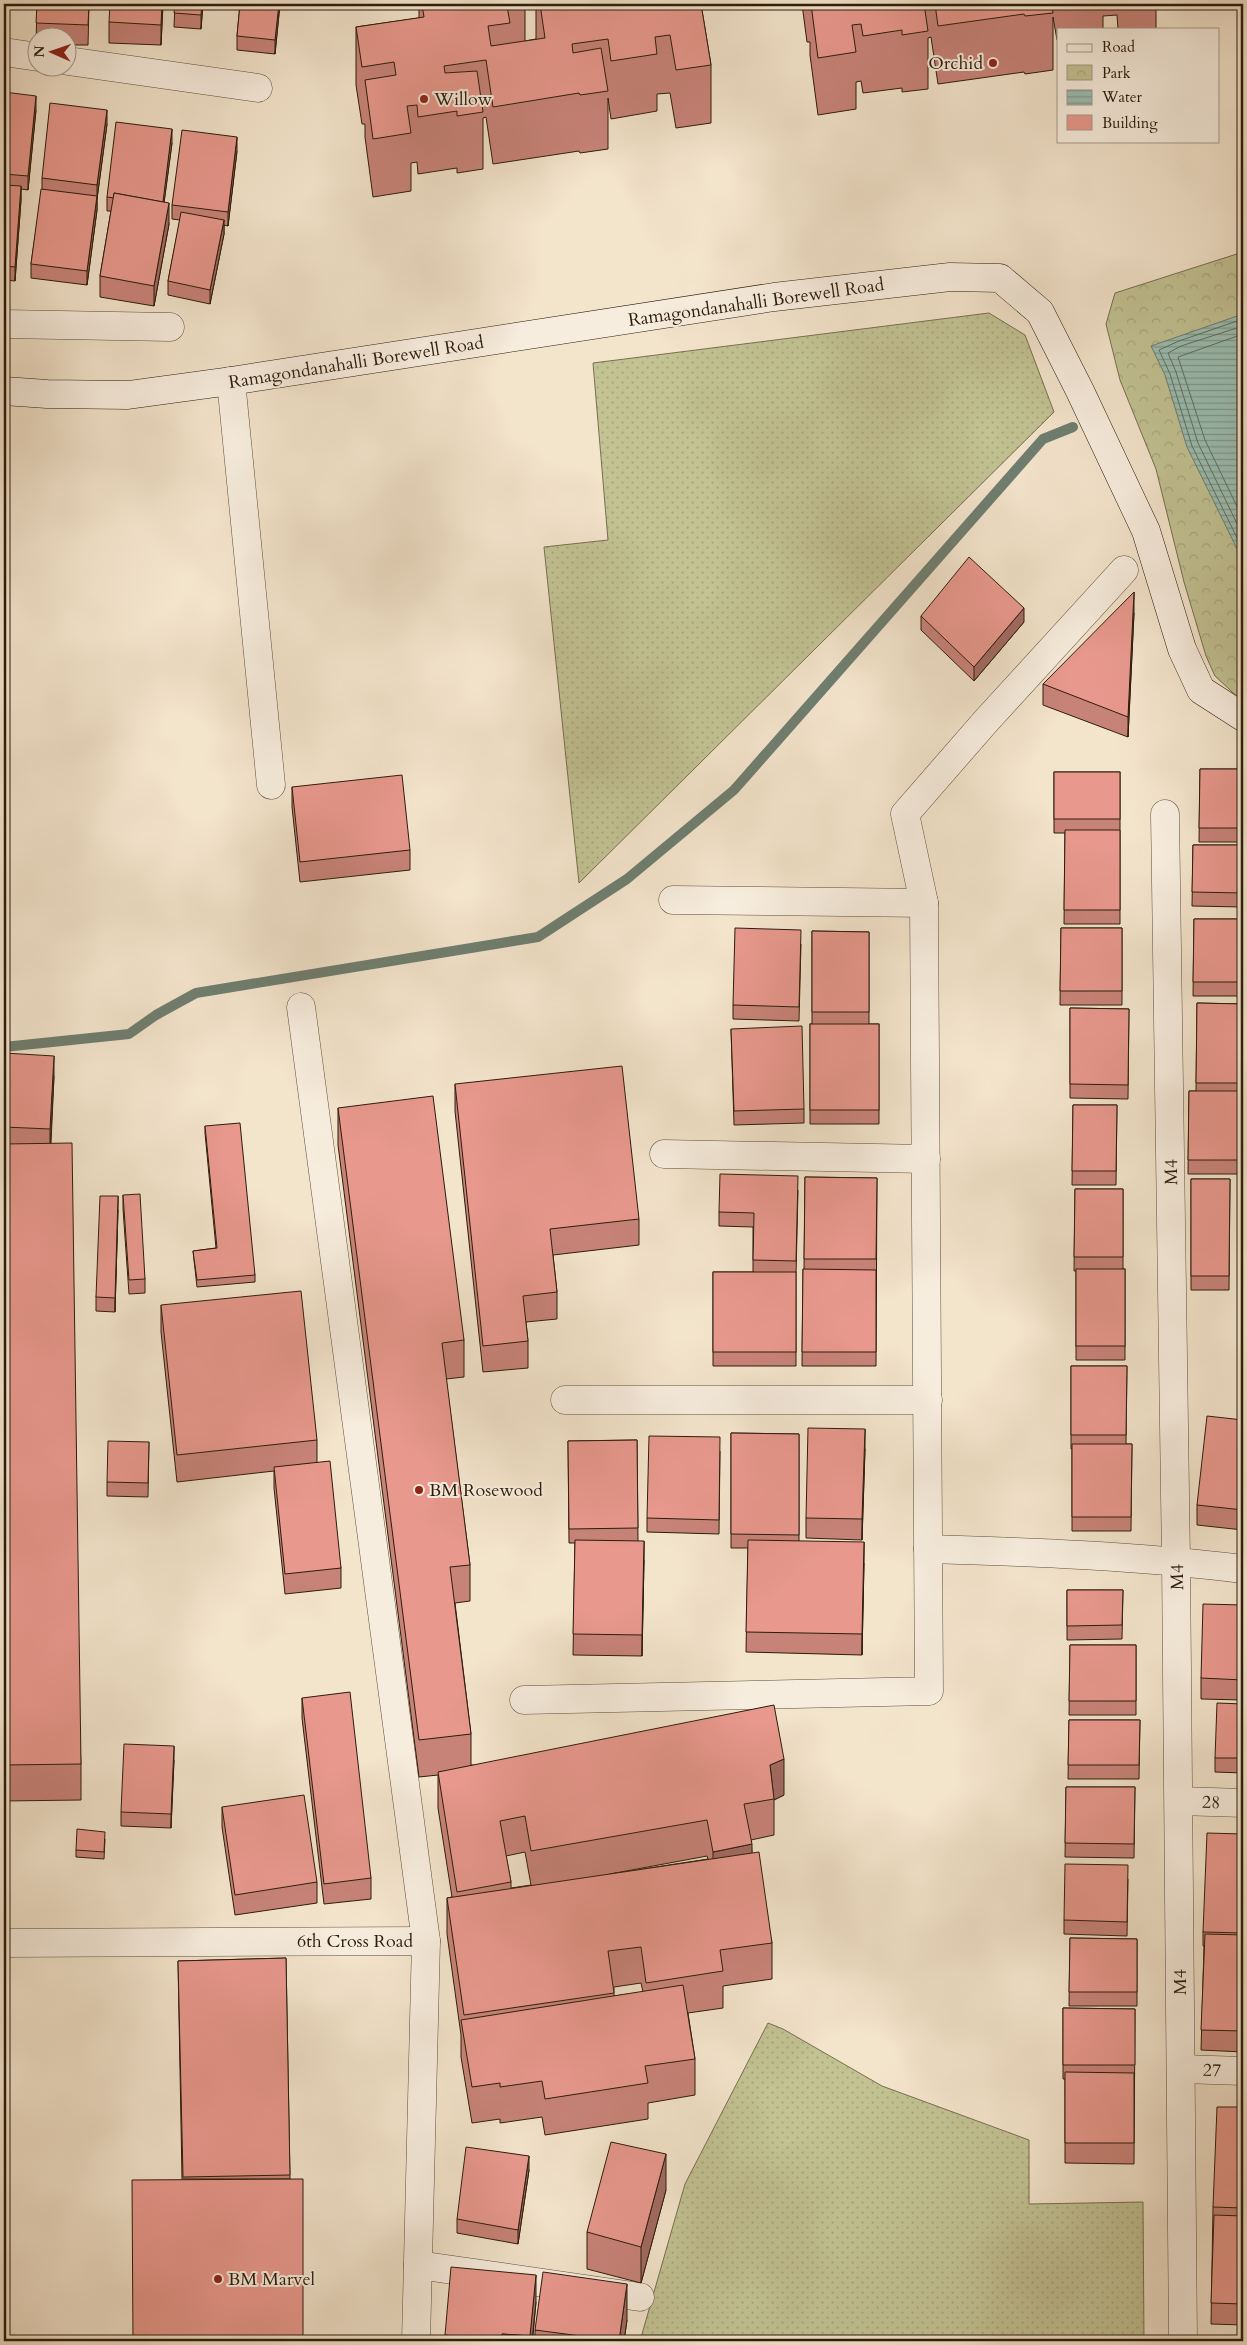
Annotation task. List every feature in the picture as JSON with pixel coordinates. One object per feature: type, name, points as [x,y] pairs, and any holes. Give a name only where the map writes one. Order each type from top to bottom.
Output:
[{"type":"street","points":[[4,52],[28,56]]},
{"type":"street","points":[[78,62],[258,88]]},
{"type":"street","name":"Ramagondanahalli Borewell Road","points":[[4,390],[47,394],[128,395],[231,381],[774,297],[950,277],[1000,278],[1040,312],[1080,391],[1146,531],[1182,649],[1201,690],[1243,716]]},
{"type":"street","points":[[4,324],[170,327]]},
{"type":"street","points":[[231,381],[271,785]]},
{"type":"street","points":[[524,1700],[929,1691],[924,903],[905,814],[986,721],[1124,570]]},
{"type":"street","name":"M4","points":[[1165,814],[1179,1802],[1183,2341]]},
{"type":"street","points":[[673,900],[924,903]]},
{"type":"street","points":[[301,1007],[426,1941]]},
{"type":"street","points":[[664,1154],[926,1159]]},
{"type":"street","points":[[565,1400],[928,1400]]},
{"type":"street","points":[[928,1549],[1066,1553],[1176,1561],[1243,1569]]},
{"type":"street","name":"28","points":[[1179,1802],[1243,1803]]},
{"type":"street","name":"6th Cross Road","points":[[4,1943],[426,1941],[416,2341]]},
{"type":"street","name":"27","points":[[1181,2069],[1243,2071]]},
{"type":"street","points":[[418,2265],[640,2297]]},
{"type":"green space","points":[[1243,252],[1243,702],[1215,676],[1206,656],[1184,582],[1156,469],[1120,380],[1106,324],[1115,293]]},
{"type":"green space","points":[[989,313],[1025,335],[1054,412],[579,883],[544,547],[608,540],[593,363]]},
{"type":"green space","points":[[768,2023],[783,2029],[882,2086],[1029,2140],[1029,2204],[1143,2202],[1144,2341],[640,2341],[685,2184]]},
{"type":"water","points":[[1243,314],[1243,561],[1187,447],[1165,375],[1151,346]]},
{"type":"building","points":[[37,4],[89,4],[88,25],[36,23]]},
{"type":"building","points":[[110,4],[162,4],[161,25],[109,22]]},
{"type":"building","points":[[175,4],[202,4],[201,15],[174,13]]},
{"type":"building","points":[[240,4],[279,4],[275,40],[237,36]]},
{"type":"building","points":[[422,4],[520,4],[507,6],[510,23],[488,26],[491,46],[545,38],[540,4],[701,4],[711,65],[676,70],[670,35],[655,37],[657,54],[611,61],[608,39],[572,44],[573,53],[601,48],[608,91],[580,95],[579,93],[493,107],[486,60],[444,66],[445,73],[477,71],[483,112],[457,116],[457,111],[418,117],[417,105],[407,106],[411,133],[373,139],[365,80],[396,75],[394,62],[362,67],[356,27],[424,17]]},
{"type":"building","points":[[811,4],[924,4],[928,31],[902,35],[902,30],[863,36],[861,24],[852,25],[856,52],[818,58]]},
{"type":"building","points":[[935,4],[1052,4],[1053,13],[1025,16],[1024,14],[938,26]]},
{"type":"building","points":[[4,92],[36,96],[28,176],[4,174]]},
{"type":"building","points":[[50,103],[107,110],[97,185],[42,178]]},
{"type":"building","points":[[116,122],[172,129],[163,202],[114,193],[114,198],[107,197]]},
{"type":"building","points":[[182,130],[237,137],[228,212],[172,205]]},
{"type":"building","points":[[4,185],[21,186],[15,267],[4,266]]},
{"type":"building","points":[[41,189],[97,196],[87,271],[31,264]]},
{"type":"building","points":[[114,193],[169,203],[154,286],[100,276]]},
{"type":"building","points":[[181,212],[224,220],[210,290],[168,281]]},
{"type":"building","points":[[969,557],[1024,608],[974,667],[921,616]]},
{"type":"building","points":[[1134,592],[1128,717],[1043,684]]},
{"type":"building","points":[[1200,769],[1243,769],[1243,828],[1199,828]]},
{"type":"building","points":[[1054,772],[1120,772],[1120,819],[1054,819]]},
{"type":"building","points":[[402,775],[410,850],[300,862],[292,787]]},
{"type":"building","points":[[1065,830],[1120,830],[1120,910],[1064,910]]},
{"type":"building","points":[[1193,845],[1243,845],[1243,893],[1192,892]]},
{"type":"building","points":[[1194,919],[1243,919],[1243,982],[1193,982]]},
{"type":"building","points":[[735,928],[801,930],[799,1007],[733,1005]]},
{"type":"building","points":[[1061,928],[1122,928],[1122,991],[1060,991]]},
{"type":"building","points":[[812,931],[869,932],[869,1012],[812,1012]]},
{"type":"building","points":[[1197,1003],[1243,1004],[1243,1083],[1196,1083]]},
{"type":"building","points":[[1070,1008],[1129,1009],[1128,1085],[1070,1084]]},
{"type":"building","points":[[810,1024],[879,1024],[879,1110],[810,1110]]},
{"type":"building","points":[[802,1026],[804,1109],[734,1111],[731,1029]]},
{"type":"building","points":[[4,1053],[54,1056],[50,1129],[4,1127]]},
{"type":"building","points":[[622,1066],[639,1219],[550,1229],[557,1292],[523,1296],[528,1341],[483,1346],[455,1084]]},
{"type":"building","points":[[1189,1091],[1240,1091],[1240,1160],[1188,1160]]},
{"type":"building","name":"BM Rosewood","points":[[433,1096],[464,1340],[442,1343],[470,1565],[450,1567],[471,1734],[419,1740],[338,1108]]},
{"type":"building","points":[[1073,1105],[1117,1105],[1116,1171],[1072,1171]]},
{"type":"building","points":[[240,1123],[255,1275],[197,1280],[193,1251],[217,1248],[205,1126]]},
{"type":"building","points":[[72,1143],[81,1764],[4,1765],[4,1144]]},
{"type":"building","points":[[720,1174],[798,1176],[796,1261],[753,1260],[754,1213],[719,1212]]},
{"type":"building","points":[[805,1177],[877,1178],[876,1259],[804,1259]]},
{"type":"building","points":[[1191,1179],[1230,1179],[1229,1276],[1191,1276]]},
{"type":"building","points":[[1075,1189],[1123,1189],[1123,1257],[1074,1257]]},
{"type":"building","points":[[140,1194],[145,1279],[129,1280],[123,1195]]},
{"type":"building","points":[[100,1196],[118,1196],[115,1298],[96,1297]]},
{"type":"building","points":[[803,1269],[876,1270],[876,1352],[802,1352]]},
{"type":"building","points":[[1076,1269],[1125,1269],[1125,1346],[1076,1346]]},
{"type":"building","points":[[713,1272],[796,1272],[796,1352],[713,1352]]},
{"type":"building","points":[[301,1291],[317,1440],[177,1455],[161,1305]]},
{"type":"building","points":[[1071,1366],[1127,1366],[1126,1435],[1071,1435]]},
{"type":"building","points":[[1207,1416],[1243,1420],[1243,1510],[1197,1505]]},
{"type":"building","points":[[808,1428],[865,1429],[862,1519],[806,1518]]},
{"type":"building","points":[[731,1433],[799,1434],[799,1535],[731,1534]]},
{"type":"building","points":[[649,1436],[720,1437],[719,1520],[647,1518]]},
{"type":"building","points":[[637,1440],[638,1528],[569,1529],[568,1441]]},
{"type":"building","points":[[108,1441],[149,1442],[148,1483],[107,1482]]},
{"type":"building","points":[[1072,1444],[1132,1444],[1131,1517],[1072,1517]]},
{"type":"building","points":[[330,1461],[341,1568],[285,1574],[274,1467]]},
{"type":"building","points":[[575,1540],[644,1541],[642,1635],[573,1634]]},
{"type":"building","points":[[748,1540],[864,1542],[862,1634],[746,1632]]},
{"type":"building","points":[[1067,1590],[1123,1590],[1122,1625],[1067,1626]]},
{"type":"building","points":[[1203,1604],[1243,1605],[1243,1680],[1201,1678]]},
{"type":"building","points":[[1070,1645],[1136,1645],[1136,1701],[1069,1701]]},
{"type":"building","points":[[350,1692],[371,1878],[324,1884],[302,1698]]},
{"type":"building","points":[[1217,1703],[1243,1704],[1243,1758],[1215,1758]]},
{"type":"building","points":[[774,1705],[784,1759],[770,1765],[774,1799],[744,1804],[752,1844],[713,1852],[707,1820],[531,1851],[525,1816],[500,1821],[511,1882],[457,1892],[438,1772]]},
{"type":"building","points":[[1069,1720],[1140,1720],[1139,1765],[1068,1765]]},
{"type":"building","points":[[124,1744],[174,1746],[171,1814],[121,1812]]},
{"type":"building","points":[[1066,1787],[1135,1787],[1134,1844],[1065,1843]]},
{"type":"building","points":[[304,1795],[317,1882],[235,1895],[222,1807]]},
{"type":"building","points":[[77,1829],[105,1832],[104,1852],[76,1850]]},
{"type":"building","points":[[1207,1833],[1243,1834],[1243,1933],[1203,1932]]},
{"type":"building","points":[[759,1852],[772,1943],[720,1950],[723,1971],[646,1983],[641,1947],[608,1951],[614,1993],[464,2015],[447,1898]]},
{"type":"building","points":[[1065,1864],[1128,1865],[1127,1922],[1064,1920]]},
{"type":"building","points":[[1205,1934],[1243,1935],[1243,2031],[1201,2030]]},
{"type":"building","points":[[1070,1938],[1137,1939],[1137,1992],[1069,1992]]},
{"type":"building","points":[[286,1958],[290,2175],[183,2177],[178,1961]]},
{"type":"building","points":[[683,1985],[695,2059],[645,2066],[648,2083],[545,2099],[542,2081],[500,2087],[500,2083],[472,2087],[461,2020]]},
{"type":"building","points":[[1063,2008],[1135,2009],[1135,2065],[1063,2065]]},
{"type":"building","points":[[1065,2072],[1134,2073],[1134,2143],[1065,2143]]},
{"type":"building","points":[[1217,2107],[1243,2107],[1243,2208],[1213,2207]]},
{"type":"building","points":[[611,2142],[666,2154],[641,2247],[587,2232]]},
{"type":"building","points":[[466,2147],[529,2156],[518,2230],[457,2219]]},
{"type":"building","name":"BM Marvel","points":[[303,2179],[303,2341],[133,2341],[132,2180]]},
{"type":"building","points":[[1214,2215],[1243,2216],[1243,2304],[1211,2303]]},
{"type":"building","points":[[451,2267],[536,2275],[530,2336],[502,2334],[501,2341],[499,2341],[445,2335]]},
{"type":"building","points":[[543,2272],[627,2284],[619,2341],[535,2330]]},
{"type":"building","points":[[502,2334],[557,2338],[556,2341],[501,2341]]},
{"type":"waterway","points":[[4,1047],[129,1034],[156,1015],[196,993],[538,937],[627,879],[734,790],[1043,439],[1073,427]]},
{"type":"place","name":"Orchid","points":[[993,63]]},
{"type":"place","name":"Willow","points":[[424,99]]},
{"type":"place","name":"BM Rosewood","points":[[419,1490]]},
{"type":"place","name":"BM Marvel","points":[[218,2279]]}]
